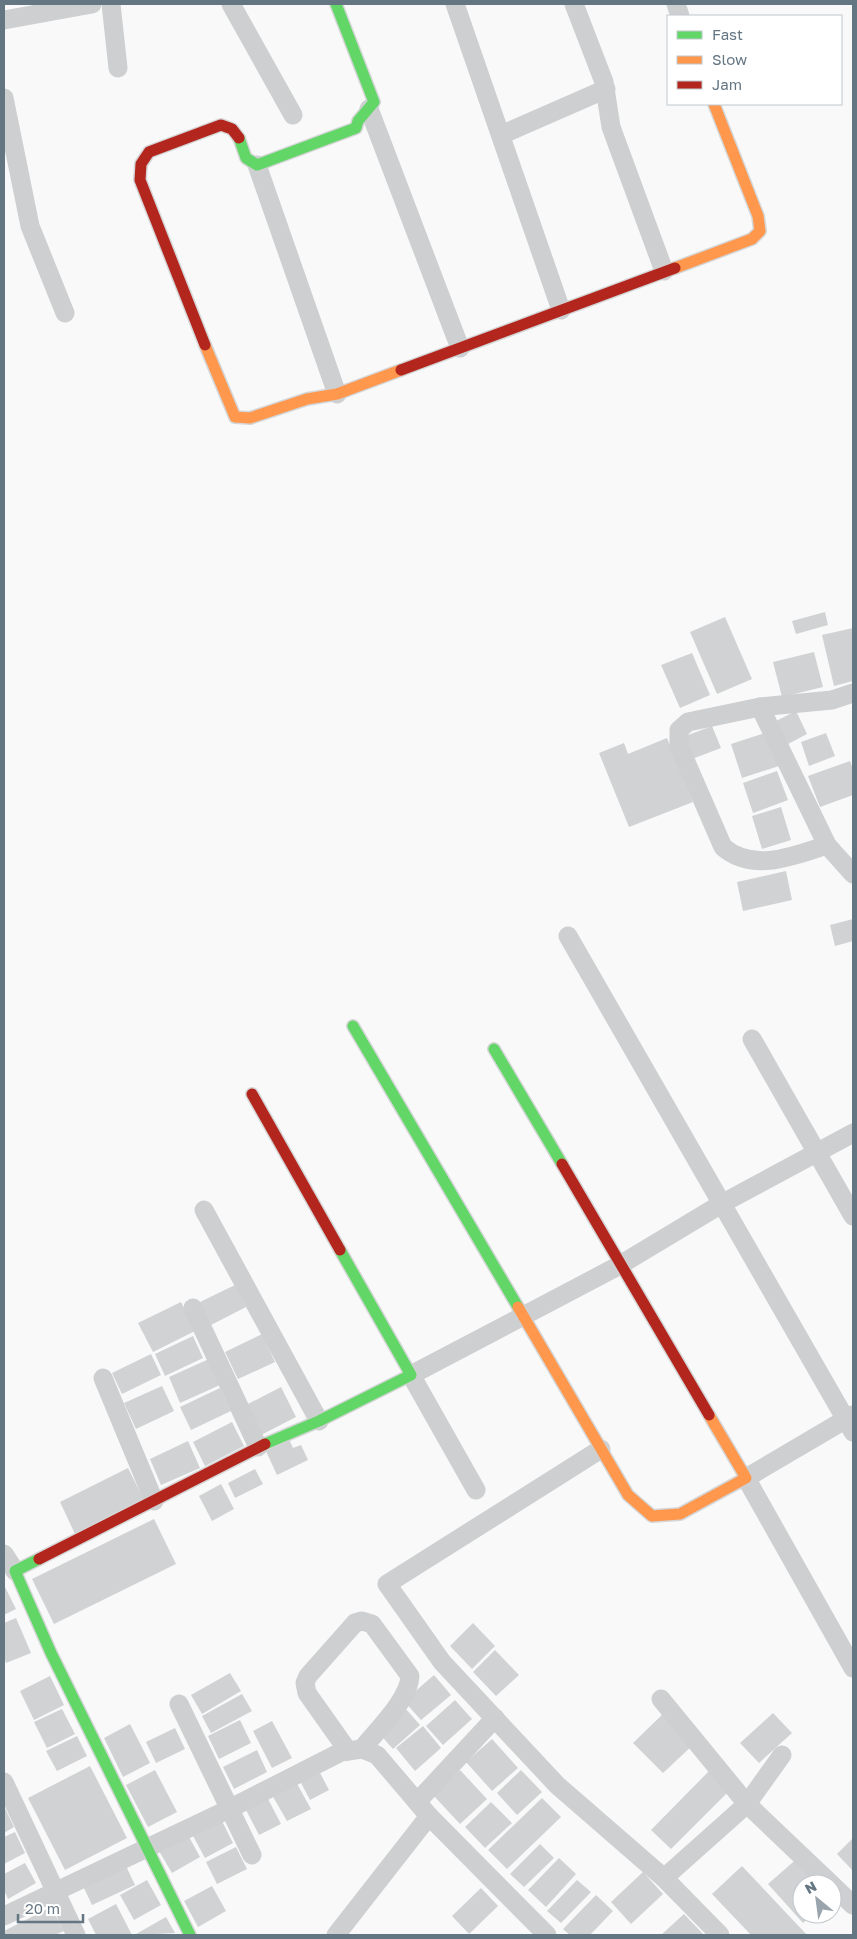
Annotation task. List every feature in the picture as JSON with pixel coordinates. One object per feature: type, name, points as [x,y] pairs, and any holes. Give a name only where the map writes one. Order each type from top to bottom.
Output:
[{"type":"street","points":[[4,20],[92,4]]},
{"type":"street","points":[[111,4],[118,68]]},
{"type":"street","points":[[231,4],[293,115]]},
{"type":"street","points":[[257,165],[356,128],[358,121],[374,102],[336,4]]},
{"type":"street","points":[[455,4],[562,310]]},
{"type":"street","points":[[574,4],[606,90],[611,127],[664,271]]},
{"type":"street","points":[[500,135],[606,90]]},
{"type":"street","points":[[4,98],[30,226],[65,313]]},
{"type":"street","points":[[337,394],[257,165],[246,158],[236,130],[231,126],[221,125],[149,152],[141,164],[140,180],[230,409],[235,417],[250,418],[307,399],[337,394],[752,238],[760,231],[758,216],[714,105]]},
{"type":"street","points":[[369,109],[460,348]]},
{"type":"street","points":[[827,845],[783,860],[759,861],[730,854],[723,847],[679,746],[679,730],[688,722],[760,708],[832,700],[853,693]]},
{"type":"street","points":[[760,708],[827,845],[853,874]]},
{"type":"street","points":[[353,1026],[628,1496],[652,1516],[680,1514],[851,1422],[568,936]]},
{"type":"street","points":[[752,1039],[853,1216]]},
{"type":"street","points":[[494,1049],[746,1478],[853,1668]]},
{"type":"street","points":[[252,1094],[476,1490]]},
{"type":"street","points":[[15,1571],[258,1447],[319,1421],[523,1317],[620,1265],[723,1203],[853,1132]]},
{"type":"street","points":[[204,1210],[319,1421]]},
{"type":"street","points":[[193,1308],[258,1447]]},
{"type":"street","points":[[103,1378],[154,1501]]},
{"type":"street","points":[[601,1449],[387,1584],[442,1662],[558,1785],[664,1878],[720,1935]]},
{"type":"street","points":[[4,1554],[15,1571],[51,1653],[190,1935]]},
{"type":"street","points":[[362,1621],[372,1624],[410,1676],[410,1686],[404,1696],[355,1750],[307,1693],[306,1683],[308,1676],[355,1623],[362,1621]]},
{"type":"street","points":[[661,1699],[747,1804],[820,1874]]},
{"type":"street","points":[[179,1704],[252,1855]]},
{"type":"street","points":[[336,1935],[423,1809],[495,1718]]},
{"type":"street","points":[[4,1916],[229,1809],[341,1752],[355,1750],[376,1755],[423,1809],[547,1935]]},
{"type":"street","points":[[664,1878],[747,1804],[782,1755]]},
{"type":"street","points":[[4,1782],[76,1935]]},
{"type":"street","points":[[842,1894],[853,1905]]},
{"type":"building","points":[[825,612],[828,625],[796,634],[792,621]]},
{"type":"building","points":[[725,617],[752,679],[717,694],[690,632]]},
{"type":"building","points":[[853,628],[853,681],[834,686],[822,635]]},
{"type":"building","points":[[814,652],[823,687],[782,697],[773,662]]},
{"type":"building","points":[[692,653],[710,695],[680,708],[661,665]]},
{"type":"building","points":[[796,711],[807,734],[788,744],[776,721]]},
{"type":"building","points":[[712,726],[721,748],[692,759],[683,737]]},
{"type":"building","points":[[768,732],[779,766],[742,778],[731,744]]},
{"type":"building","points":[[826,733],[835,756],[809,766],[801,742]]},
{"type":"building","points":[[667,738],[693,802],[629,827],[599,753],[624,743],[628,754]]},
{"type":"building","points":[[850,761],[853,769],[853,795],[820,807],[808,776]]},
{"type":"building","points":[[777,771],[788,800],[753,813],[743,783]]},
{"type":"building","points":[[781,807],[791,840],[762,849],[752,816]]},
{"type":"building","points":[[786,871],[792,900],[743,911],[737,882]]},
{"type":"building","points":[[853,919],[853,941],[835,946],[830,925]]},
{"type":"building","points":[[235,1285],[246,1307],[211,1325],[200,1302]]},
{"type":"building","points":[[181,1302],[195,1331],[153,1352],[138,1323]]},
{"type":"building","points":[[262,1334],[275,1362],[238,1379],[225,1352]]},
{"type":"building","points":[[193,1336],[203,1358],[165,1376],[155,1354]]},
{"type":"building","points":[[151,1354],[161,1375],[122,1394],[112,1373]]},
{"type":"building","points":[[209,1359],[220,1385],[180,1403],[169,1377]]},
{"type":"building","points":[[162,1386],[174,1411],[136,1429],[124,1403]]},
{"type":"building","points":[[281,1387],[296,1417],[261,1435],[246,1405]]},
{"type":"building","points":[[220,1388],[231,1411],[191,1430],[180,1407]]},
{"type":"building","points":[[232,1422],[244,1446],[205,1466],[193,1442]]},
{"type":"building","points":[[288,1437],[293,1448],[301,1445],[308,1460],[277,1475],[265,1449]]},
{"type":"building","points":[[188,1441],[200,1468],[161,1485],[150,1459]]},
{"type":"building","points":[[128,1468],[144,1500],[75,1534],[60,1502]]},
{"type":"building","points":[[255,1469],[263,1484],[235,1498],[228,1483]]},
{"type":"building","points":[[221,1484],[234,1509],[212,1521],[199,1496]]},
{"type":"building","points":[[154,1519],[176,1564],[54,1624],[32,1579]]},
{"type":"building","points":[[4,1585],[16,1609],[4,1615]]},
{"type":"building","points":[[16,1618],[31,1653],[6,1663],[4,1656],[4,1623]]},
{"type":"building","points":[[473,1623],[495,1646],[472,1669],[450,1646]]},
{"type":"building","points":[[495,1650],[519,1675],[496,1696],[473,1672]]},
{"type":"building","points":[[230,1673],[241,1691],[202,1714],[191,1695]]},
{"type":"building","points":[[434,1675],[451,1695],[421,1720],[404,1701]]},
{"type":"building","points":[[50,1676],[64,1705],[34,1720],[20,1691]]},
{"type":"building","points":[[242,1694],[252,1711],[211,1733],[202,1716]]},
{"type":"building","points":[[455,1700],[472,1719],[443,1745],[426,1726]]},
{"type":"building","points":[[405,1708],[420,1725],[393,1749],[377,1731]]},
{"type":"building","points":[[62,1709],[75,1734],[47,1748],[34,1722]]},
{"type":"building","points":[[664,1713],[694,1744],[663,1773],[633,1743]]},
{"type":"building","points":[[773,1713],[792,1733],[759,1763],[740,1743]]},
{"type":"building","points":[[240,1720],[251,1743],[219,1759],[208,1736]]},
{"type":"building","points":[[272,1721],[292,1758],[272,1768],[253,1731]]},
{"type":"building","points":[[130,1724],[150,1763],[123,1777],[104,1738]]},
{"type":"building","points":[[423,1726],[441,1748],[415,1771],[396,1748]]},
{"type":"building","points":[[175,1728],[185,1749],[156,1763],[146,1742]]},
{"type":"building","points":[[77,1736],[87,1756],[57,1771],[46,1751]]},
{"type":"building","points":[[492,1739],[518,1768],[492,1791],[466,1762]]},
{"type":"building","points":[[257,1750],[267,1772],[234,1789],[223,1767]]},
{"type":"building","points":[[90,1766],[127,1838],[65,1870],[28,1798]]},
{"type":"building","points":[[711,1769],[731,1789],[671,1849],[651,1830]]},
{"type":"building","points":[[155,1770],[177,1812],[148,1827],[126,1785]]},
{"type":"building","points":[[460,1770],[487,1799],[460,1824],[433,1795]]},
{"type":"building","points":[[521,1770],[542,1792],[517,1815],[497,1793]]},
{"type":"building","points":[[319,1771],[329,1790],[310,1800],[300,1781]]},
{"type":"building","points":[[296,1782],[311,1809],[287,1821],[272,1795]]},
{"type":"building","points":[[267,1797],[281,1824],[259,1835],[245,1808]]},
{"type":"building","points":[[542,1798],[561,1817],[507,1869],[488,1850]]},
{"type":"building","points":[[491,1802],[512,1823],[485,1848],[465,1827]]},
{"type":"building","points":[[4,1806],[14,1827],[4,1833]]},
{"type":"building","points":[[221,1819],[233,1843],[205,1858],[192,1834]]},
{"type":"building","points":[[15,1832],[25,1853],[4,1864],[4,1837]]},
{"type":"building","points":[[188,1835],[200,1857],[172,1873],[159,1851]]},
{"type":"building","points":[[853,1838],[853,1871],[837,1854]]},
{"type":"building","points":[[540,1844],[554,1858],[524,1887],[510,1874]]},
{"type":"building","points":[[236,1847],[247,1869],[217,1884],[206,1862]]},
{"type":"building","points":[[800,1856],[817,1874],[792,1874],[792,1911],[768,1884]]},
{"type":"building","points":[[559,1858],[576,1874],[546,1907],[528,1890]]},
{"type":"building","points":[[25,1863],[36,1883],[8,1899],[4,1890],[4,1874]]},
{"type":"building","points":[[126,1866],[135,1885],[92,1905],[83,1886]]},
{"type":"building","points":[[742,1866],[792,1919],[792,1924],[797,1924],[807,1935],[751,1935],[712,1894]]},
{"type":"building","points":[[643,1872],[663,1894],[631,1924],[611,1902]]},
{"type":"building","points":[[147,1880],[161,1905],[134,1920],[120,1895]]},
{"type":"building","points":[[577,1880],[591,1892],[561,1923],[547,1911]]},
{"type":"building","points":[[212,1886],[226,1911],[198,1927],[184,1901]]},
{"type":"building","points":[[481,1888],[498,1906],[469,1934],[452,1916]]},
{"type":"building","points":[[596,1895],[613,1911],[590,1935],[570,1935],[563,1929]]},
{"type":"building","points":[[116,1904],[132,1935],[96,1935],[88,1919]]},
{"type":"building","points":[[51,1907],[64,1931],[55,1935],[4,1935],[4,1931]]},
{"type":"building","points":[[684,1914],[704,1935],[661,1935]]},
{"type":"building","points":[[166,1917],[175,1933],[136,1935],[136,1934]]},
{"type":"traffic: fast","points":[[239,138],[246,158],[257,165],[356,128],[358,121],[374,102],[336,4]]},
{"type":"traffic: fast","points":[[353,1026],[518,1307]]},
{"type":"traffic: fast","points":[[494,1049],[562,1164]]},
{"type":"traffic: fast","points":[[265,1444],[319,1421],[411,1375],[340,1250]]},
{"type":"traffic: fast","points":[[39,1559],[15,1571],[51,1653],[190,1935]]},
{"type":"traffic: slow","points":[[675,268],[752,239],[760,231],[758,216],[714,105]]},
{"type":"traffic: slow","points":[[205,345],[235,417],[250,418],[307,399],[337,394],[401,370]]},
{"type":"traffic: slow","points":[[518,1307],[628,1495],[652,1516],[680,1514],[746,1478],[709,1415]]},
{"type":"traffic: jam","points":[[205,345],[140,180],[141,164],[149,152],[221,125],[232,129],[239,138]]},
{"type":"traffic: jam","points":[[401,370],[675,268]]},
{"type":"traffic: jam","points":[[252,1094],[340,1250]]},
{"type":"traffic: jam","points":[[562,1164],[709,1415]]},
{"type":"traffic: jam","points":[[39,1559],[265,1444]]}]
